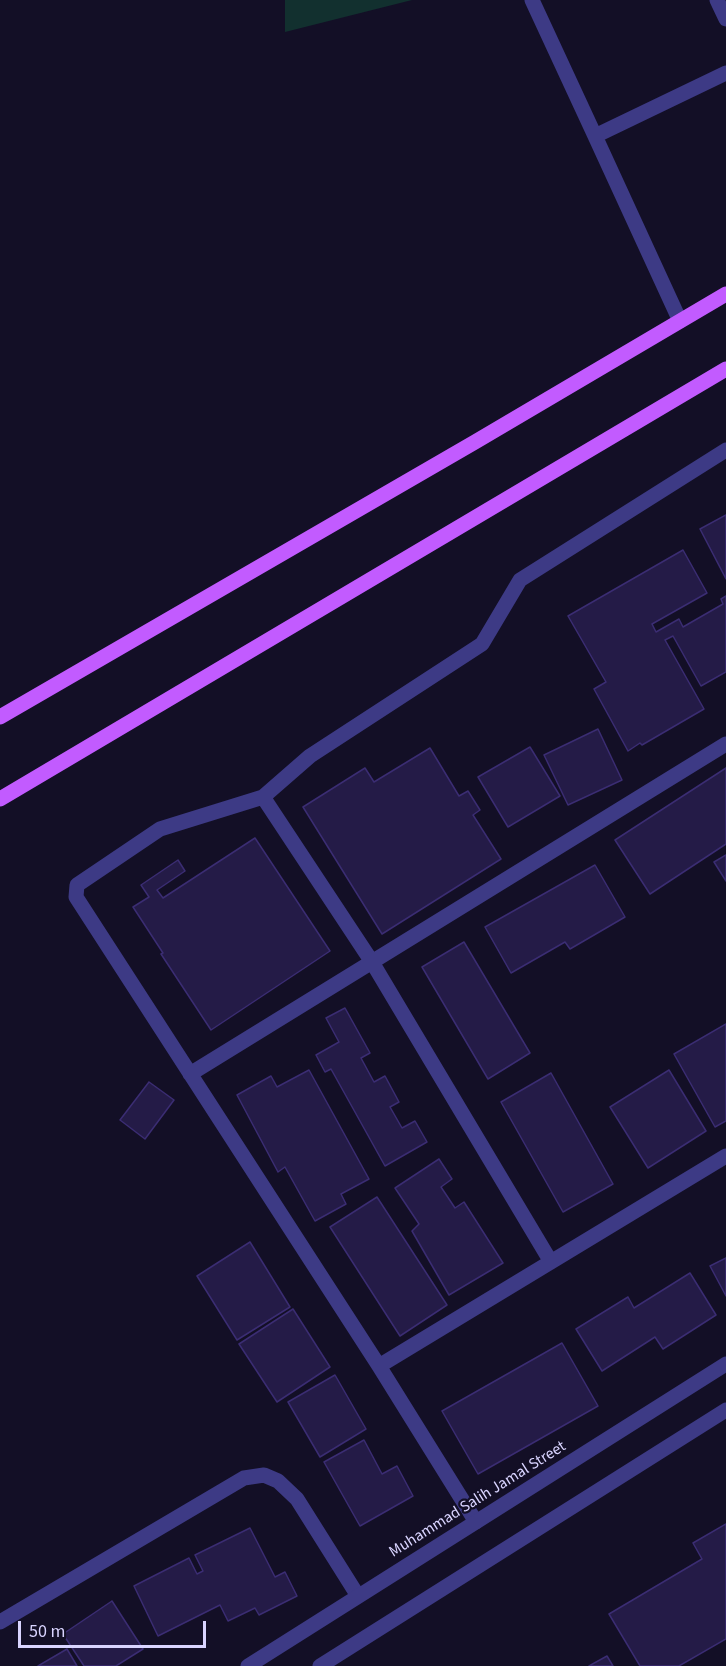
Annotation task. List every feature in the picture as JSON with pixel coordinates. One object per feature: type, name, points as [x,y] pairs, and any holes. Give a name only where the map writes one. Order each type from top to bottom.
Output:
[{"type":"main road","points":[[0,717],[726,294]]},
{"type":"main road","points":[[0,799],[726,369]]},
{"type":"street","points":[[532,0],[680,321]]},
{"type":"street","points":[[717,0],[726,19]]},
{"type":"street","points":[[595,136],[726,73]]},
{"type":"street","points":[[476,1522],[379,1366],[76,897],[77,885],[159,829],[263,797],[310,756],[482,644],[520,580],[726,450]]},
{"type":"street","points":[[190,1074],[726,744]]},
{"type":"street","points":[[263,797],[372,962],[551,1262]]},
{"type":"street","points":[[379,1366],[726,1156]]},
{"type":"street","name":"Muhammad Salih Jamal Street","points":[[248,1666],[726,1365]]},
{"type":"street","points":[[320,1666],[726,1410]]},
{"type":"street","points":[[0,1622],[244,1478],[264,1475],[278,1481],[297,1499],[358,1596]]},
{"type":"green space","points":[[285,0],[412,0],[285,32]]},
{"type":"building","points":[[726,515],[726,579],[700,529]]},
{"type":"building","points":[[683,550],[707,593],[652,624],[656,632],[679,619],[683,627],[723,604],[721,599],[726,596],[726,672],[701,686],[673,636],[665,640],[704,709],[628,751],[594,689],[606,682],[568,616]]},
{"type":"building","points":[[598,729],[622,780],[568,805],[544,755]]},
{"type":"building","points":[[530,747],[560,796],[508,827],[478,777]]},
{"type":"building","points":[[430,748],[459,796],[468,791],[480,810],[473,815],[501,859],[382,934],[303,807],[365,768],[374,782]]},
{"type":"building","points":[[726,768],[726,844],[650,894],[615,840]]},
{"type":"building","points":[[255,838],[330,951],[211,1030],[133,907],[149,897],[141,885],[178,860],[185,871],[157,890],[163,898]]},
{"type":"building","points":[[726,855],[726,881],[714,862]]},
{"type":"building","points":[[595,865],[625,917],[570,949],[565,942],[511,973],[485,927]]},
{"type":"building","points":[[464,942],[530,1053],[488,1079],[422,967]]},
{"type":"building","points":[[345,1008],[370,1053],[361,1058],[374,1082],[385,1076],[399,1102],[390,1107],[402,1128],[415,1121],[427,1142],[385,1166],[331,1069],[325,1072],[316,1055],[339,1042],[326,1018]]},
{"type":"building","points":[[726,1024],[726,1121],[715,1127],[674,1054]]},
{"type":"building","points":[[309,1070],[369,1179],[341,1194],[346,1204],[315,1221],[285,1167],[278,1172],[237,1095],[271,1076],[277,1087]]},
{"type":"building","points":[[669,1070],[706,1131],[648,1168],[610,1107]]},
{"type":"building","points":[[551,1073],[613,1184],[563,1212],[501,1102]]},
{"type":"building","points":[[149,1082],[174,1100],[145,1139],[120,1120]]},
{"type":"building","points":[[439,1159],[452,1179],[441,1187],[455,1208],[464,1202],[503,1263],[449,1295],[412,1231],[419,1224],[395,1188]]},
{"type":"building","points":[[377,1197],[447,1305],[400,1336],[330,1227]]},
{"type":"building","points":[[250,1242],[290,1307],[237,1340],[197,1276]]},
{"type":"building","points":[[726,1258],[726,1296],[710,1266]]},
{"type":"building","points":[[690,1273],[716,1315],[663,1349],[655,1337],[602,1371],[576,1329],[628,1297],[634,1308]]},
{"type":"building","points":[[293,1309],[330,1367],[277,1402],[239,1344]]},
{"type":"building","points":[[562,1343],[598,1406],[478,1474],[442,1411]]},
{"type":"building","points":[[335,1375],[366,1429],[320,1457],[288,1402]]},
{"type":"building","points":[[364,1440],[382,1474],[397,1466],[413,1496],[360,1526],[324,1462]]},
{"type":"building","points":[[726,1524],[726,1639],[679,1666],[640,1666],[609,1614],[702,1559],[693,1543]]},
{"type":"building","points":[[250,1528],[275,1577],[285,1572],[297,1596],[259,1615],[255,1608],[228,1621],[220,1605],[158,1636],[134,1586],[189,1558],[197,1574],[203,1571],[195,1555]]},
{"type":"building","points":[[112,1601],[143,1649],[116,1666],[84,1666],[63,1634]]},
{"type":"building","points":[[67,1649],[77,1666],[38,1666]]},
{"type":"building","points":[[607,1656],[613,1666],[589,1666]]}]
